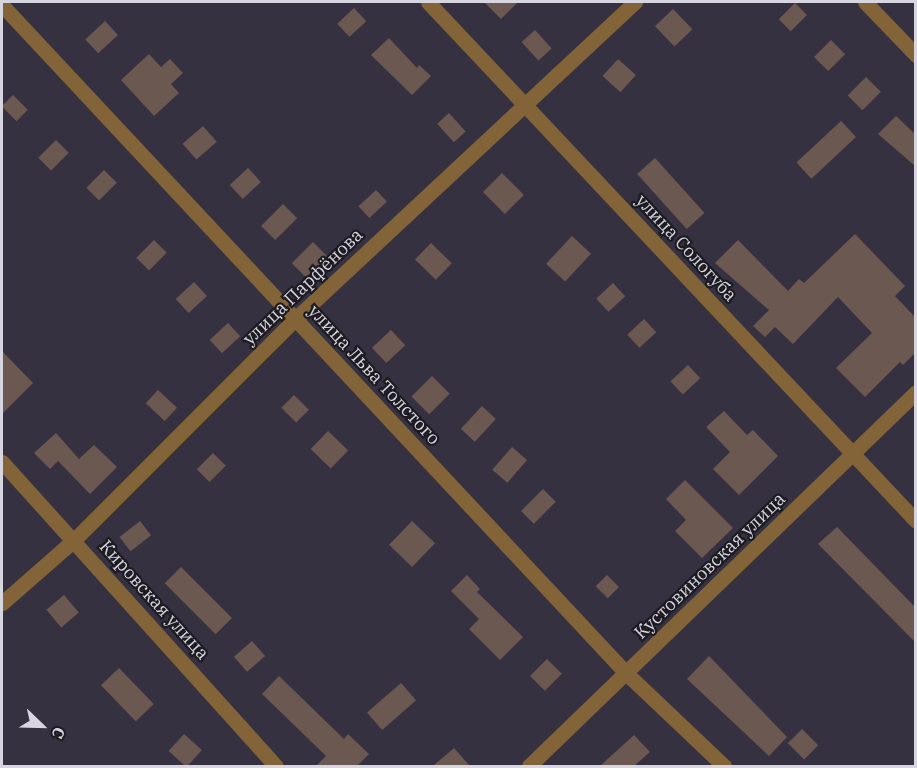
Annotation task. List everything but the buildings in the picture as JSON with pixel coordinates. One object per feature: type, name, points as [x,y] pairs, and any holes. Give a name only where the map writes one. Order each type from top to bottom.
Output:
[{"type":"street","name":"улица Сологуба","points":[[428,2],[915,521]]},
{"type":"street","name":"улица Парфёнова","points":[[2,603],[74,540],[295,319],[635,2]]},
{"type":"street","points":[[865,2],[915,55]]},
{"type":"street","name":"улица Льва Толстого","points":[[2,5],[627,674],[724,766]]},
{"type":"street","name":"Кустовиновская улица","points":[[529,766],[627,674],[915,392]]},
{"type":"street","name":"Кировская улица","points":[[2,462],[276,766]]}]
